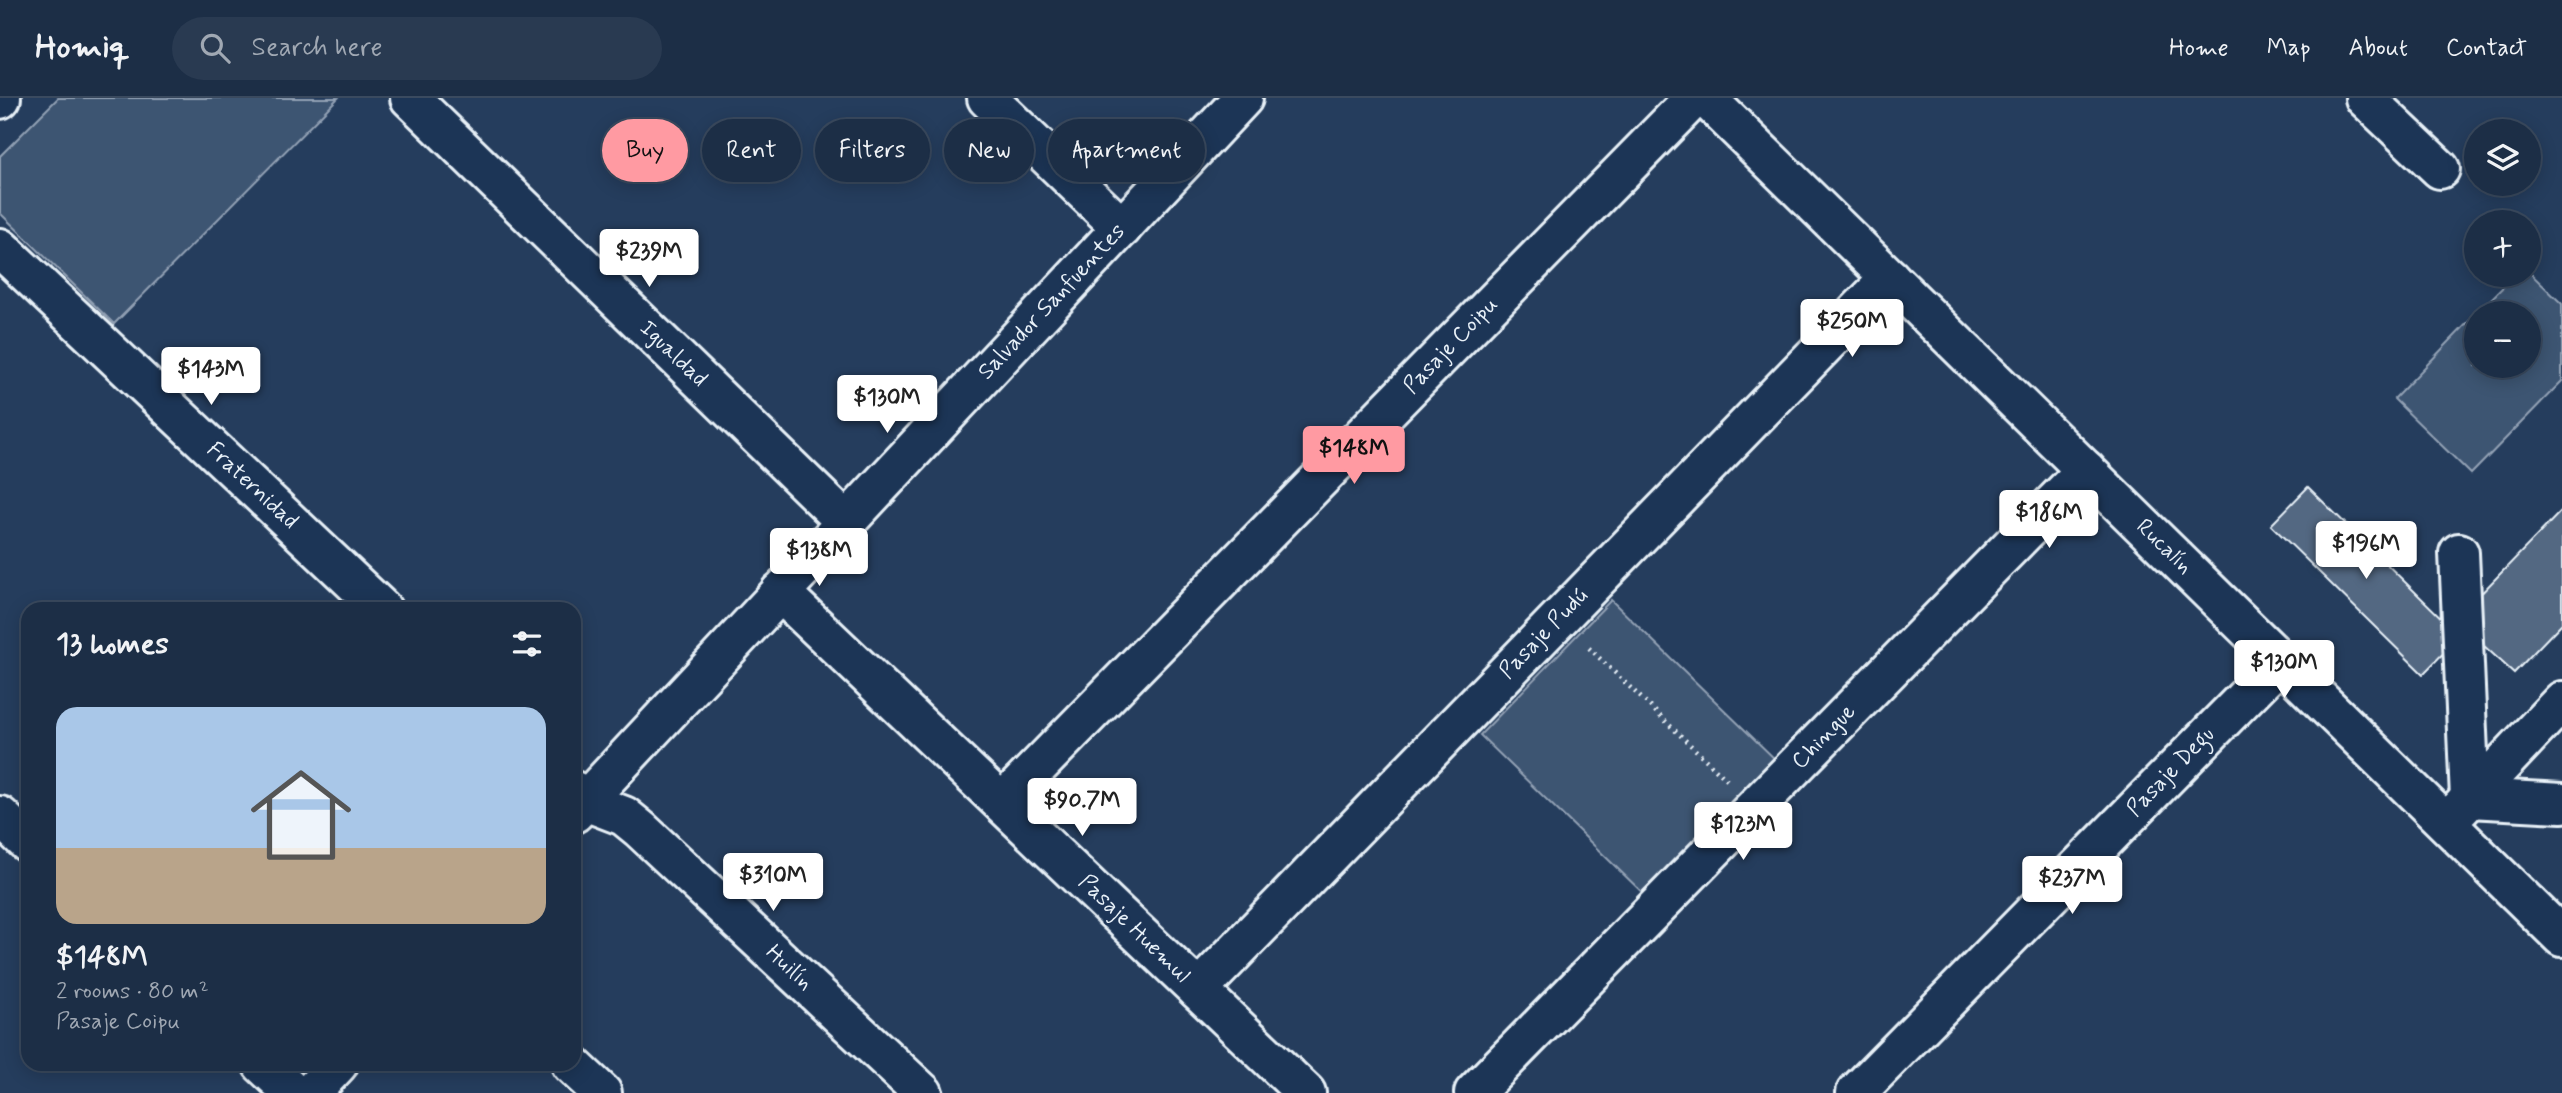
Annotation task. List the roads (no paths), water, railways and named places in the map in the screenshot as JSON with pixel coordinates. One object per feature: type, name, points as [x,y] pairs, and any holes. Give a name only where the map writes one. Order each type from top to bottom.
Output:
[{"type":"street","name":"Igualdad","points":[[410,98],[846,522]]},
{"type":"street","points":[[987,98],[1122,228]]},
{"type":"street","name":"Salvador Sanfuentes","points":[[581,799],[780,592],[1243,98]]},
{"type":"street","name":"Pasaje Coipu","points":[[1002,803],[1694,98]]},
{"type":"street","name":"Rucalín","points":[[1706,98],[2281,661],[2458,811],[2562,937]]},
{"type":"street","points":[[2365,98],[2440,169]]},
{"type":"street","name":"Fraternidad","points":[[0,248],[375,602]]},
{"type":"street","name":"Pasaje Pudú","points":[[1198,990],[1890,278]]},
{"type":"street","name":"Chingue","points":[[1474,1093],[2086,470]]},
{"type":"street","points":[[2458,811],[2459,553]]},
{"type":"street","name":"Pasaje Huemul","points":[[780,592],[1306,1093]]},
{"type":"street","name":"Pasaje Degu","points":[[1856,1093],[2281,661]]},
{"type":"street","points":[[2458,811],[2562,701]]},
{"type":"street","name":"Huilín","points":[[581,803],[614,811],[632,822],[923,1093]]},
{"type":"street","points":[[2458,811],[2562,803]]},
{"type":"street","points":[[0,816],[21,836]]},
{"type":"street","points":[[269,1071],[293,1093]]},
{"type":"street","points":[[311,1093],[331,1071]]},
{"type":"street","points":[[578,1071],[602,1093]]}]
